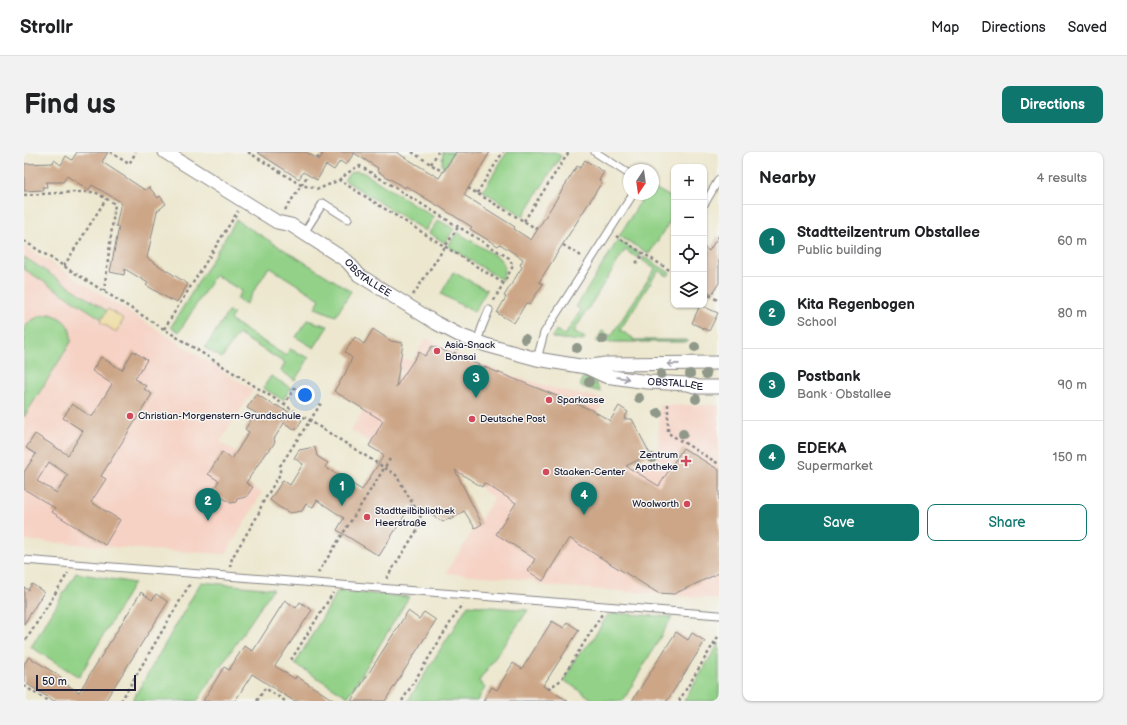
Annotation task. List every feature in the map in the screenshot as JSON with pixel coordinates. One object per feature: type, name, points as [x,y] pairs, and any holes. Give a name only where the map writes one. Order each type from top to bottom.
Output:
[{"type":"street","name":"OBSTALLEE","points":[[165,152],[277,222],[291,225],[304,233],[347,261],[359,275],[436,323],[477,342],[537,359],[586,367],[605,376],[648,382],[688,384],[698,387],[719,387]]},
{"type":"street","name":"OBSTALLEE","points":[[586,367],[605,364],[719,363]]},
{"type":"lane","points":[[595,152],[623,170]]},
{"type":"lane","points":[[707,200],[719,179]]},
{"type":"lane","points":[[537,359],[544,333],[629,200]]},
{"type":"lane","points":[[304,233],[323,203],[348,219]]},
{"type":"lane","points":[[477,342],[489,310]]},
{"type":"lane","points":[[24,560],[719,615]]},
{"type":"path","points":[[110,152],[129,164],[136,152]]},
{"type":"path","points":[[248,152],[301,185],[319,190],[339,180],[353,169],[360,166],[509,258],[513,266],[489,310]]},
{"type":"path","points":[[317,159],[322,152]]},
{"type":"path","points":[[412,152],[443,172]]},
{"type":"path","points":[[431,164],[438,152]]},
{"type":"path","points":[[477,193],[503,152]]},
{"type":"path","points":[[524,222],[569,152]]},
{"type":"path","points":[[277,222],[308,175]]},
{"type":"path","points":[[339,180],[504,283]]},
{"type":"path","points":[[468,188],[537,229]]},
{"type":"path","points":[[24,195],[95,192],[115,204],[104,291]]},
{"type":"path","points":[[64,266],[106,199]]},
{"type":"path","points":[[164,329],[244,202]]},
{"type":"path","points":[[407,305],[458,226]]},
{"type":"path","points":[[609,232],[672,272]]},
{"type":"path","points":[[24,241],[396,476],[423,521],[380,588]]},
{"type":"path","points":[[563,245],[590,261]]},
{"type":"path","points":[[636,263],[644,254]]},
{"type":"path","points":[[707,294],[719,301]]},
{"type":"path","points":[[284,405],[296,386]]},
{"type":"path","points":[[228,576],[232,558],[258,515],[262,504],[280,474],[280,466],[322,402]]},
{"type":"path","points":[[668,404],[668,433],[719,464]]},
{"type":"path","points":[[312,582],[390,459]]},
{"type":"path","points":[[26,640],[74,564]]},
{"type":"path","points":[[122,701],[196,573]]},
{"type":"path","points":[[291,660],[339,585]]},
{"type":"path","points":[[402,701],[468,594]]},
{"type":"path","points":[[548,689],[561,680],[608,606]]},
{"type":"path","points":[[679,701],[719,634]]},
{"type":"path","points":[[714,643],[719,646]]},
{"type":"path","points":[[24,686],[48,701]]},
{"type":"path","points":[[257,701],[265,688],[285,701]]},
{"type":"shaded area","name":"Christian-Morgenstern-Grundschule","points":[[24,246],[253,390],[220,442],[258,465],[246,483],[262,493],[226,554],[24,540]]},
{"type":"shaded area","name":"Staaken-Center","points":[[426,338],[471,360],[510,375],[563,391],[606,399],[588,427],[632,460],[635,466],[658,455],[659,405],[719,405],[719,518],[716,576],[719,577],[719,599],[540,585],[532,580],[446,573],[494,498],[482,490],[482,487],[472,482],[472,475],[463,475],[462,477],[451,470],[420,479],[369,446],[371,443],[351,430],[364,409],[334,391],[343,377],[382,400],[395,379],[403,374],[397,359],[413,360]]},
{"type":"green space","points":[[443,152],[454,152],[444,168],[442,165]]},
{"type":"green space","points":[[507,152],[555,152],[561,156],[523,216],[483,191]]},
{"type":"green space","points":[[357,171],[364,173],[434,217],[425,231],[344,180],[350,173]]},
{"type":"green space","points":[[659,190],[671,197],[671,220],[649,254],[619,236],[641,200],[659,200]]},
{"type":"green space","points":[[236,220],[351,291],[336,316],[315,308],[320,299],[269,267],[246,304],[237,299],[242,291],[215,275],[179,332],[171,327]]},
{"type":"green space","points":[[438,220],[454,229],[445,243],[429,233]]},
{"type":"green space","points":[[457,232],[499,258],[503,263],[504,268],[502,280],[448,246]]},
{"type":"green space","points":[[618,240],[640,254],[638,258],[625,250],[574,331],[585,338],[583,341],[552,338],[556,330],[565,335],[581,310],[576,307]]},
{"type":"green space","points":[[24,257],[107,311],[102,319],[24,269]]},
{"type":"green space","points":[[644,257],[670,273],[668,276],[658,271],[620,330],[633,338],[633,340],[687,340],[687,342],[596,342],[602,331],[611,336],[655,269],[642,260]]},
{"type":"green space","points":[[453,272],[487,290],[474,312],[441,294]]},
{"type":"green space","points":[[228,312],[234,313],[230,320],[286,356],[290,349],[309,358],[295,380],[281,371],[285,363],[238,334],[222,358],[205,348]]},
{"type":"green space","points":[[51,314],[60,318],[67,324],[71,342],[24,417],[24,328],[36,318]]},
{"type":"green space","points":[[307,320],[328,326],[314,348],[296,337]]},
{"type":"green space","points":[[271,376],[291,388],[283,400],[263,388]]},
{"type":"green space","points":[[585,377],[593,379],[601,392],[580,386],[582,378]]},
{"type":"green space","points":[[76,573],[134,583],[79,677],[31,647]]},
{"type":"green space","points":[[201,582],[273,589],[197,701],[132,701]]},
{"type":"green space","points":[[338,591],[409,597],[348,697],[295,664]]},
{"type":"green space","points":[[468,605],[528,610],[479,681],[485,688],[477,701],[408,701]]},
{"type":"green space","points":[[614,613],[672,617],[623,701],[595,701],[565,681],[576,657],[591,642],[607,616]]},
{"type":"green space","points":[[719,643],[719,701],[684,701]]},
{"type":"sand","points":[[108,309],[124,319],[116,332],[100,322]]},
{"type":"building","points":[[77,152],[108,152],[102,162],[145,190],[149,187],[158,198],[160,196],[166,204],[157,211],[147,258],[188,284],[177,302],[146,285],[148,283],[125,269],[124,275],[110,272],[119,227],[116,226],[121,202],[92,185],[89,190],[67,176],[63,182],[46,182],[47,187],[42,187],[43,190],[24,191],[24,164],[53,163],[54,160],[61,165],[66,156],[72,160]]},
{"type":"building","points":[[257,152],[306,152],[319,160],[324,152],[396,152],[439,178],[456,152],[490,152],[464,195],[515,227],[514,229],[531,240],[577,166],[580,168],[585,160],[604,172],[599,180],[602,182],[539,282],[543,284],[529,305],[526,303],[514,323],[497,313],[506,297],[504,296],[522,267],[520,265],[523,259],[500,244],[498,246],[470,229],[472,227],[406,186],[405,188],[377,171],[378,168],[354,153],[346,165],[340,161],[334,170],[326,165],[317,180],[303,172],[299,179]]},
{"type":"building","points":[[719,235],[719,283],[712,294],[707,291],[707,249],[709,251]]},
{"type":"building","points":[[699,308],[707,308],[718,313],[709,331],[692,323]]},
{"type":"building","name":"Staaken-Center","points":[[373,329],[391,341],[403,343],[396,387],[419,352],[425,356],[432,346],[592,410],[610,421],[619,406],[628,412],[624,419],[632,419],[650,454],[626,466],[659,486],[683,448],[719,470],[719,573],[674,594],[658,593],[569,538],[543,581],[528,571],[535,559],[496,534],[516,503],[484,483],[482,487],[455,470],[482,524],[475,528],[464,511],[450,520],[449,518],[443,522],[426,511],[424,513],[411,505],[379,556],[337,530],[344,518],[317,500],[313,507],[306,504],[302,511],[290,513],[279,507],[270,500],[283,480],[290,485],[303,464],[294,458],[299,450],[315,447],[317,456],[328,463],[325,467],[362,490],[384,455],[369,446],[383,421],[334,391],[345,374],[352,358],[345,352],[355,337],[364,344]]},
{"type":"building","points":[[133,351],[147,360],[135,379],[146,386],[144,389],[152,394],[101,476],[106,479],[91,502],[120,520],[105,545],[52,512],[55,508],[24,489],[24,472],[36,454],[26,448],[35,434],[68,455],[83,431],[63,418],[72,404],[92,417],[112,384],[92,371],[101,357],[122,370]],"holes":[[[49,462],[68,475],[57,493],[37,481]]]},
{"type":"building","points":[[256,394],[302,420],[296,430],[284,423],[274,439],[275,442],[269,451],[266,452],[246,483],[253,487],[246,497],[237,499],[236,502],[231,503],[215,493],[214,488],[219,481],[208,474],[222,452],[232,459],[249,432],[245,429],[256,413],[247,408]]},
{"type":"building","points":[[32,584],[44,592],[24,624],[24,587],[28,590]]},
{"type":"building","points":[[141,592],[152,600],[156,594],[168,602],[105,701],[54,701],[24,682],[24,664],[29,657],[61,677],[59,680],[79,692]]},
{"type":"building","points":[[285,600],[296,608],[300,602],[312,610],[275,666],[295,679],[296,676],[335,701],[294,701],[252,674],[235,701],[203,701],[224,667],[229,670],[244,646],[253,651]]},
{"type":"building","points":[[408,611],[419,619],[424,612],[436,620],[385,701],[351,701]]},
{"type":"building","points":[[552,621],[564,628],[567,622],[579,630],[543,686],[568,701],[483,701],[492,687],[497,690],[513,663],[522,669]]},
{"type":"building","points":[[676,632],[688,640],[692,633],[705,641],[667,701],[632,701]]},
{"type":"place","name":"Asia-Snack Bonsai","points":[[437,351]]},
{"type":"place","name":"Postbank","points":[[476,398]]},
{"type":"place","name":"Sparkasse","points":[[549,400]]},
{"type":"place","name":"Christian-Morgenstern-Grundschule","points":[[130,416]]},
{"type":"place","name":"Deutsche Post","points":[[472,419]]},
{"type":"place","name":"Zentrum Apotheke","points":[[686,461]]},
{"type":"place","name":"Staaken-Center","points":[[546,472]]},
{"type":"place","name":"Woolworth","points":[[687,504]]},
{"type":"place","name":"Stadtteilzentrum Obstallee","points":[[342,506]]},
{"type":"place","name":"EDEKA","points":[[584,515]]},
{"type":"place","name":"Stadtteilbibliothek Heerstraße","points":[[367,517]]},
{"type":"place","name":"Kita Regenbogen","points":[[208,521]]}]
